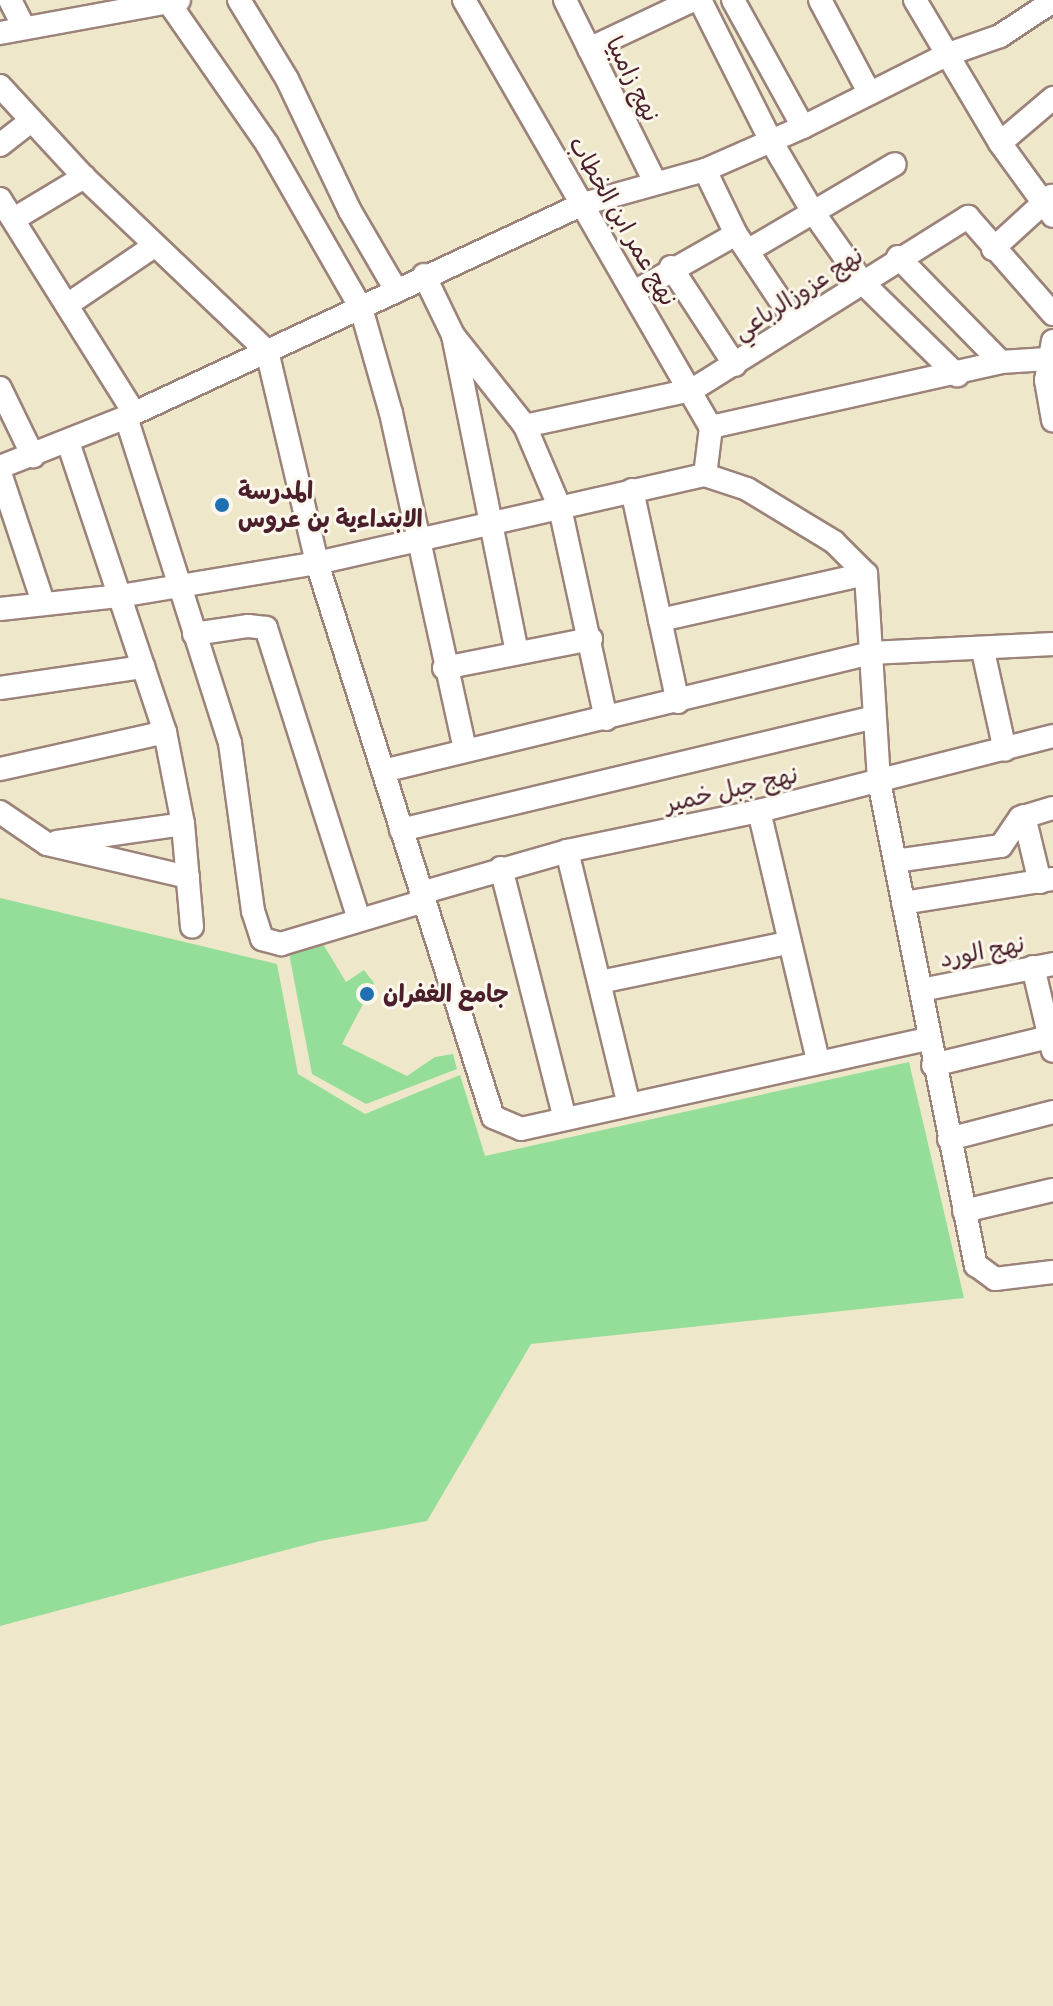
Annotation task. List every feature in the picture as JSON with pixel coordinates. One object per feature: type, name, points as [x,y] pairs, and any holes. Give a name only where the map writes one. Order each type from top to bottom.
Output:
[{"type":"street","points":[[10,0],[24,28]]},
{"type":"street","points":[[64,0],[75,21]]},
{"type":"street","points":[[239,0],[287,79],[350,211],[396,290]]},
{"type":"street","name":"نهج عمر ابن الخطاب","points":[[465,0],[711,427]]},
{"type":"street","name":"نهج زامبيا","points":[[565,0],[654,180]]},
{"type":"street","points":[[589,49],[693,0]]},
{"type":"street","points":[[700,0],[771,141],[813,212],[863,283],[957,375]]},
{"type":"street","points":[[733,0],[803,127]]},
{"type":"street","points":[[820,0],[869,92]]},
{"type":"street","points":[[915,0],[1000,143],[1050,205],[993,249]]},
{"type":"street","points":[[0,33],[171,1],[267,144],[361,308],[391,413],[444,668],[465,749]]},
{"type":"street","points":[[0,467],[130,415],[361,308],[424,275],[583,204],[654,180],[705,170],[803,127],[946,55],[1000,36],[1050,5]]},
{"type":"street","points":[[0,86],[84,177],[267,351],[317,563],[493,1117],[521,1129],[628,1102],[927,1039]]},
{"type":"street","points":[[1000,143],[1053,98]]},
{"type":"street","points":[[0,145],[31,121]]},
{"type":"street","points":[[634,292],[671,267],[813,212],[895,164]]},
{"type":"street","points":[[705,170],[742,242],[796,324]]},
{"type":"street","points":[[14,219],[84,177]]},
{"type":"street","points":[[0,199],[67,305],[130,415],[194,634],[248,626],[266,628],[359,920]]},
{"type":"street","name":"نهج عزوزالرباعي","points":[[525,426],[692,390],[863,283],[898,257],[968,217],[1053,314]]},
{"type":"street","points":[[67,305],[154,246]]},
{"type":"street","points":[[898,257],[1001,362]]},
{"type":"street","points":[[671,267],[735,365]]},
{"type":"street","points":[[424,275],[453,335],[525,426],[560,508],[606,719]]},
{"type":"street","points":[[453,335],[488,521],[517,651]]},
{"type":"street","points":[[705,475],[711,427],[957,375],[1050,350],[1053,420]]},
{"type":"street","points":[[0,388],[33,456]]},
{"type":"street","points":[[68,442],[165,732],[183,824],[192,927]]},
{"type":"street","points":[[0,473],[43,602]]},
{"type":"street","points":[[0,609],[120,596],[317,563],[488,521],[705,475],[747,489],[834,542],[866,574],[879,781],[921,990],[927,1039],[976,1265],[987,1277],[1053,1272]]},
{"type":"street","points":[[632,490],[678,702]]},
{"type":"street","points":[[660,620],[866,574]]},
{"type":"street","name":"نهج جبل خمير","points":[[194,634],[238,777],[253,911],[262,939],[281,944],[359,920],[501,868],[759,811],[1053,736]]},
{"type":"street","points":[[444,668],[517,651],[591,639]]},
{"type":"street","points":[[383,771],[871,653],[983,651],[1053,644]]},
{"type":"street","points":[[983,651],[1005,750]]},
{"type":"street","points":[[0,688],[143,667]]},
{"type":"street","points":[[401,830],[874,717]]},
{"type":"street","points":[[0,769],[165,732]]},
{"type":"street","points":[[895,861],[1001,846],[1024,816],[1053,808]]},
{"type":"street","points":[[759,811],[787,943],[818,1061]]},
{"type":"street","points":[[0,812],[47,844],[188,877]]},
{"type":"street","points":[[903,903],[1046,881],[1024,816]]},
{"type":"street","points":[[47,844],[183,824]]},
{"type":"street","points":[[567,851],[628,1102]]},
{"type":"street","points":[[501,868],[565,1119]]},
{"type":"street","points":[[600,982],[787,943]]},
{"type":"street","points":[[933,1065],[1052,1042],[1043,965]]},
{"type":"street","name":"نهج الورد","points":[[921,990],[1043,965]]},
{"type":"street","points":[[949,1139],[1053,1112]]},
{"type":"street","points":[[964,1211],[1053,1190]]},
{"type":"green space","points":[[0,898],[277,964],[298,1074],[365,1114],[460,1075],[485,1156],[909,1062],[964,1298],[531,1344],[427,1521],[320,1541],[0,1626]]},
{"type":"green space","points":[[320,939],[346,982],[364,970],[374,983],[342,1044],[407,1076],[435,1057],[453,1054],[457,1069],[366,1104],[312,1074],[288,948]]},
{"type":"place","name":"المدرسة الابتداءية بن عروس","points":[[222,505]]},
{"type":"place","name":"جامع الغفران","points":[[367,994]]}]
